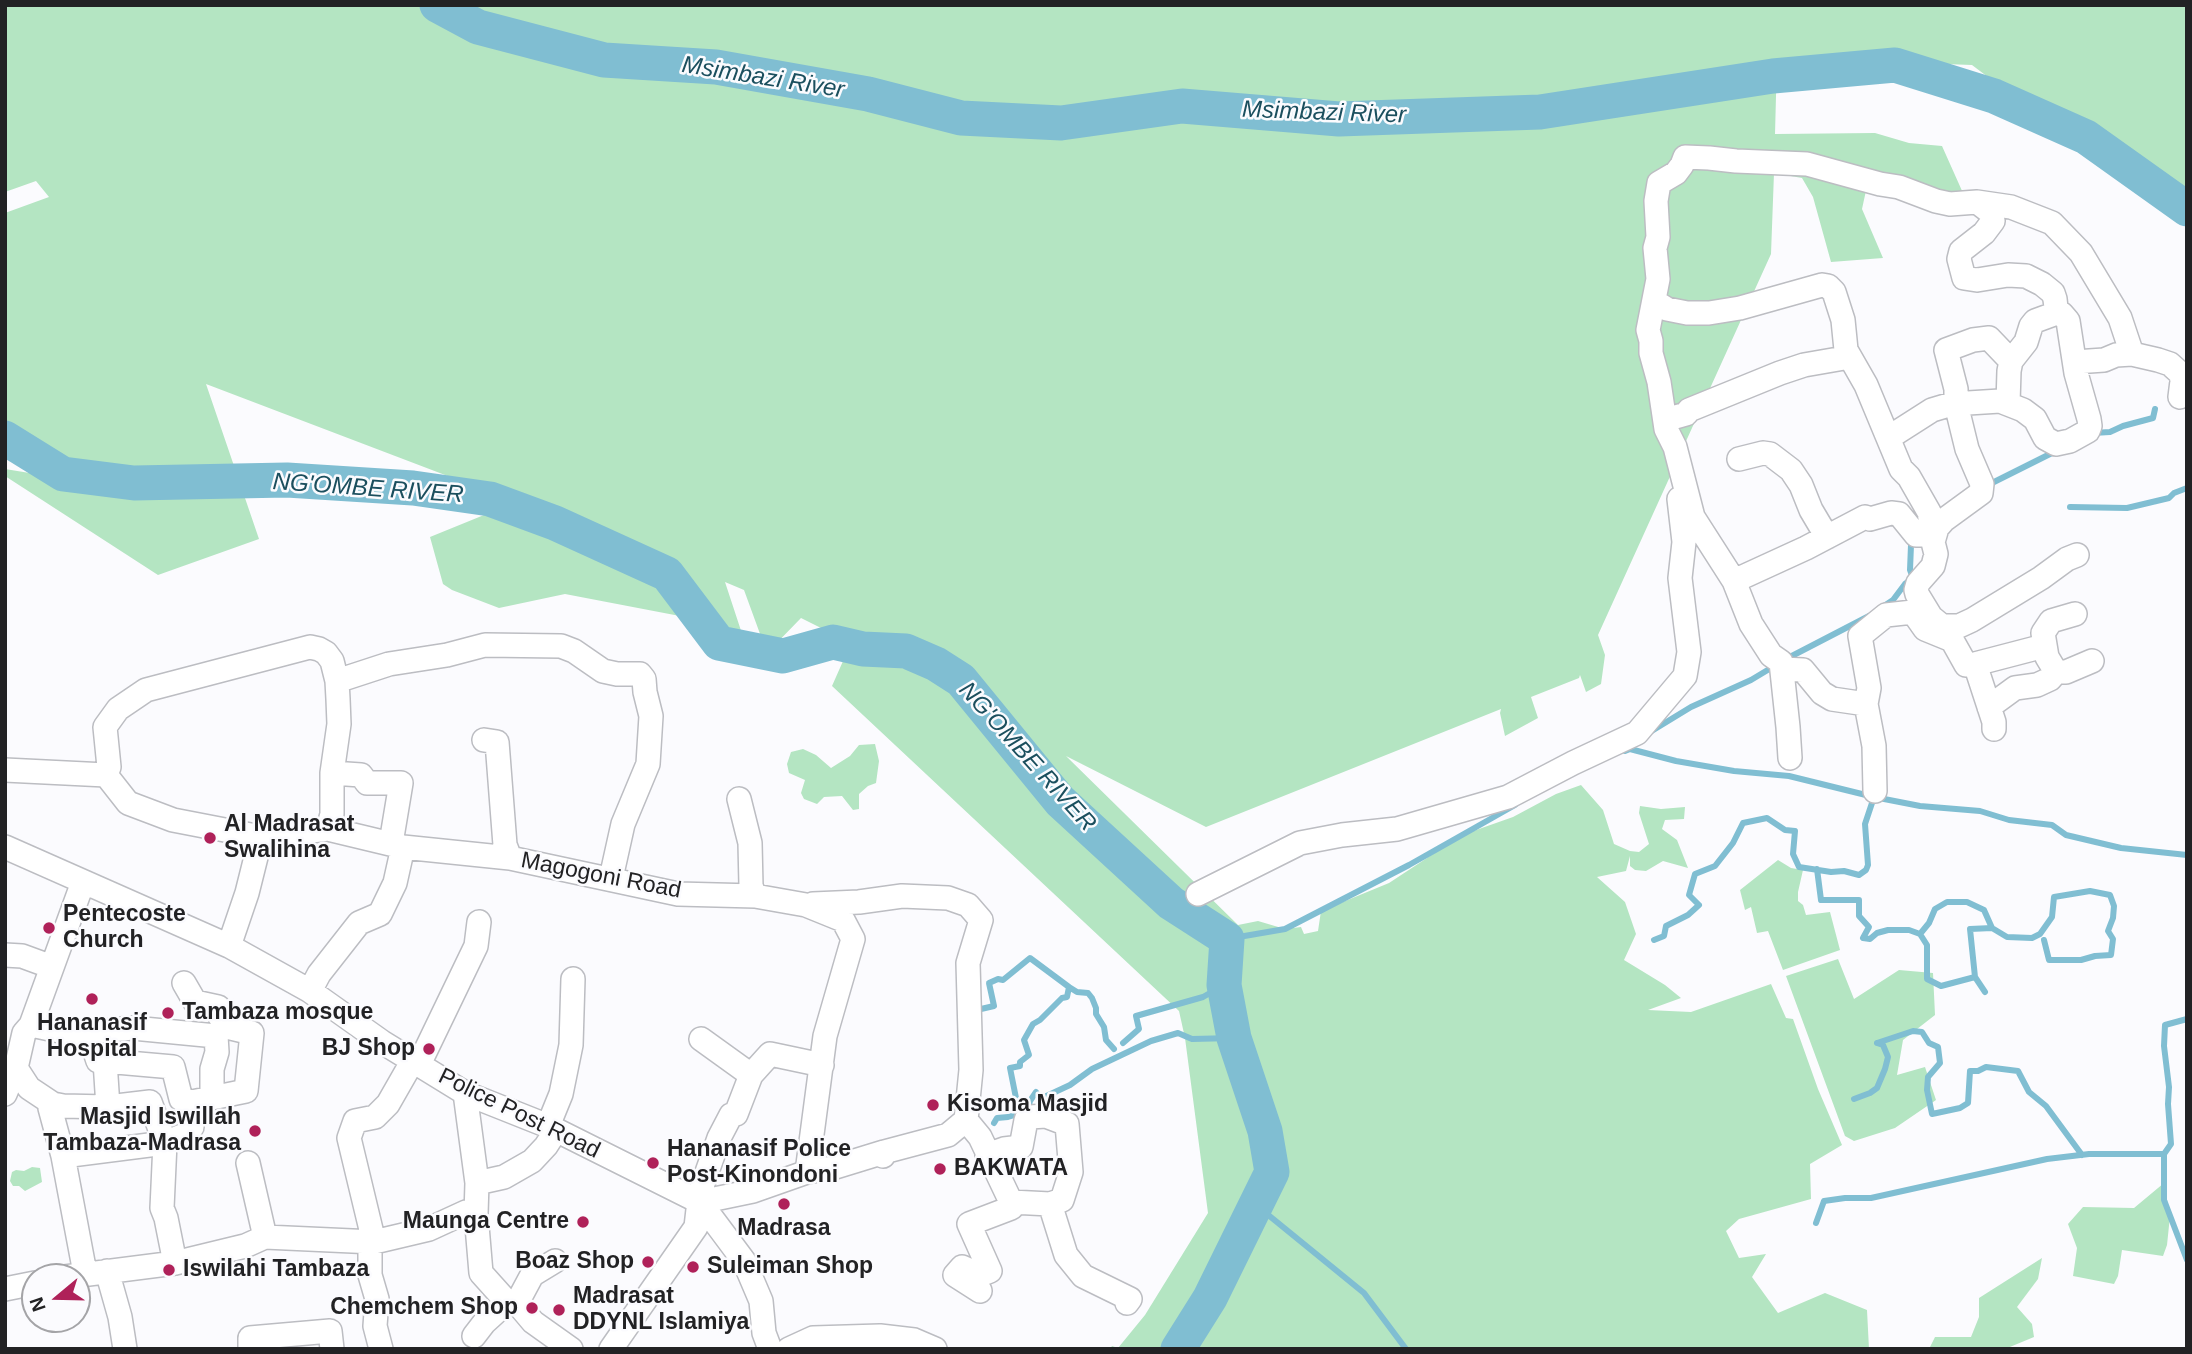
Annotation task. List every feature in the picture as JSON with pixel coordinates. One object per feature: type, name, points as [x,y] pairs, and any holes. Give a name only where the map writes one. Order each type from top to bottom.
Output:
[{"type":"street","points":[[1790,758],[1781,662],[1771,655],[1751,624],[1734,582],[1693,517],[1675,447],[1666,429],[1648,330],[1658,279],[1655,248],[1658,237],[1659,183],[1675,173],[1685,157],[1807,164],[1899,187],[1950,204],[1977,202],[2011,207],[2052,223],[2081,253],[2120,318],[2132,354]]},
{"type":"street","points":[[1977,202],[1990,212],[1993,221],[1984,233],[1961,251],[1959,259],[1964,278],[1977,280],[2008,275],[2026,276],[2053,293],[2056,308],[2053,314]]},
{"type":"street","points":[[1654,301],[1667,309],[1709,313],[1740,308],[1822,285],[1828,286],[1833,292],[1843,320],[1846,350],[1866,385],[1901,469],[1909,477],[1928,512],[1932,529],[1924,535],[1916,535],[1899,514],[1891,513],[1870,519],[1865,517],[1734,582]]},
{"type":"street","points":[[1888,435],[1896,433],[1932,410],[1956,404],[2000,401],[2008,402],[2035,419],[2045,438],[2056,444],[2070,442],[2088,432],[2089,419],[2079,386],[2068,321],[2062,314],[2053,314],[2035,321],[2031,326],[2026,342],[2011,361],[2008,402]]},
{"type":"street","points":[[2011,361],[1989,338],[1948,348],[1946,353],[1956,389],[1956,404],[1967,449],[1982,484],[1981,493],[1944,520],[1933,535],[1936,554],[1933,566],[1916,590],[1931,617],[1942,626],[1959,626],[2077,555]]},
{"type":"street","points":[[2075,362],[2132,354],[2158,360],[2176,368],[2181,374],[2180,397]]},
{"type":"street","points":[[1665,420],[1686,414],[1689,410],[1780,373],[1804,365],[1850,357]]},
{"type":"street","points":[[1198,894],[1300,843],[1397,829],[1508,797],[1637,733],[1685,676],[1689,652],[1680,578],[1684,542],[1675,447]]},
{"type":"street","points":[[1740,458],[1770,454],[1791,470],[1828,537]]},
{"type":"street","points":[[1875,791],[1874,746],[1866,704],[1869,688],[1860,636],[1867,628],[1890,613],[1913,612],[1925,629],[1952,640],[1966,665],[2044,646]]},
{"type":"street","points":[[2056,672],[2044,646],[2043,633],[2051,621],[2075,614]]},
{"type":"street","points":[[337,681],[388,664],[447,655],[485,645],[561,646],[574,651],[603,671],[640,674],[644,679],[652,716],[648,764],[623,824],[611,878]]},
{"type":"street","points":[[5,770],[106,775],[109,768],[105,727],[118,709],[146,690],[310,647],[326,653],[332,661],[337,681],[339,724],[332,773],[332,814],[328,829]]},
{"type":"street","points":[[1975,664],[1992,718],[2015,688],[2037,685],[2050,679],[2056,672],[2066,672],[2092,661]]},
{"type":"street","points":[[1783,669],[1803,670],[1822,693],[1832,699],[1866,704]]},
{"type":"street","points":[[484,740],[497,742],[505,845],[510,858]]},
{"type":"street","points":[[310,991],[319,974],[359,923],[380,914],[395,883],[401,783],[367,783],[361,775],[332,773]]},
{"type":"street","name":"Magogoni Road","points":[[106,775],[128,803],[173,820],[261,836],[328,829],[397,845],[510,858],[678,894],[755,896],[806,905],[844,920],[853,939],[825,1036],[807,1172]]},
{"type":"street","points":[[739,799],[750,843],[751,886],[755,896]]},
{"type":"street","points":[[229,946],[247,893],[261,836]]},
{"type":"street","name":"Police Post Road","points":[[5,847],[229,946],[310,991],[382,1042],[465,1093],[552,1129],[700,1202]]},
{"type":"street","points":[[5,1094],[16,1068],[20,1030],[52,967],[83,882]]},
{"type":"street","points":[[700,1202],[752,1191],[807,1172],[832,1168],[948,1135],[966,1120],[971,1070],[968,963],[981,920],[968,905],[948,898],[902,896],[806,905]]},
{"type":"street","points":[[381,1349],[375,1326],[377,1299],[370,1275],[370,1250],[374,1242],[349,1138],[355,1121],[375,1117],[388,1104],[408,1069],[423,1056],[476,946],[480,922]]},
{"type":"street","points":[[5,955],[22,956],[52,967]]},
{"type":"street","points":[[477,1184],[504,1177],[532,1161],[546,1146],[571,1045],[573,979]]},
{"type":"street","points":[[98,1031],[95,1057],[98,1061],[173,1067],[181,1100],[202,1100],[246,1091],[251,1033],[231,1028],[220,1017],[218,1007],[195,1002],[184,984]]},
{"type":"street","points":[[20,1030],[83,1036],[98,1031],[134,1028],[216,1036],[217,1052],[212,1069],[192,1127],[187,1134],[165,1143],[64,1156]]},
{"type":"street","points":[[701,1039],[751,1075]]},
{"type":"street","points":[[611,1349],[696,1227],[700,1192],[719,1138],[731,1115],[736,1114],[751,1075],[771,1054],[822,1065]]},
{"type":"street","points":[[105,1061],[108,1107]]},
{"type":"street","points":[[16,1068],[29,1088],[53,1104],[108,1107],[150,1102],[165,1143],[162,1208],[175,1263]]},
{"type":"street","points":[[465,1093],[477,1184],[476,1214],[481,1273],[533,1322],[571,1349]]},
{"type":"street","points":[[53,1104],[50,1108],[64,1156],[83,1263]]},
{"type":"street","points":[[987,1155],[1021,1147],[1026,1120],[1030,1117],[1046,1116],[1067,1124],[1071,1172],[1062,1200],[1050,1204],[1011,1202]]},
{"type":"street","points":[[966,1120],[980,1137],[1011,1202],[1011,1208],[969,1224],[990,1271],[980,1275],[962,1267],[955,1275],[980,1291]]},
{"type":"street","points":[[248,1163],[265,1237]]},
{"type":"street","points":[[700,1202],[744,1261],[761,1301],[764,1333],[770,1349]]},
{"type":"street","points":[[1050,1204],[1066,1255],[1083,1276],[1130,1299],[1127,1303]]},
{"type":"street","points":[[91,1273],[175,1263],[245,1246],[265,1237],[374,1242],[429,1229],[467,1212],[476,1214]]},
{"type":"street","points":[[474,1336],[484,1323],[512,1303],[533,1275],[555,1261]]},
{"type":"street","points":[[91,1281],[120,1317],[125,1349]]},
{"type":"street","points":[[250,1349],[250,1338],[330,1331],[332,1349]]},
{"type":"street","points":[[789,1349],[813,1338],[880,1336],[914,1340],[935,1349]]},
{"type":"green space","points":[[5,5],[2187,5],[2187,212],[2134,187],[1972,65],[1777,58],[1775,134],[1875,133],[1909,143],[1942,146],[1967,202],[1867,186],[1862,209],[1883,258],[1831,262],[1813,197],[1802,178],[1774,173],[1771,254],[1598,635],[1605,655],[1601,684],[1586,692],[1580,675],[1579,678],[1531,697],[1538,718],[1505,736],[1501,709],[1206,827],[1066,756],[1238,925],[1258,921],[1285,929],[1301,927],[1304,934],[1318,931],[1321,911],[1389,883],[1462,835],[1513,817],[1556,794],[1581,785],[1603,810],[1614,844],[1630,851],[1639,852],[1649,844],[1639,813],[1640,806],[1661,809],[1685,807],[1684,819],[1665,820],[1662,829],[1677,840],[1688,868],[1663,861],[1646,871],[1635,870],[1630,866],[1630,856],[1626,871],[1597,877],[1625,902],[1636,934],[1624,960],[1681,998],[1648,1010],[1691,1012],[1771,984],[1786,1018],[1793,1019],[1842,1145],[1810,1164],[1811,1199],[1739,1219],[1726,1231],[1739,1258],[1766,1254],[1752,1277],[1778,1313],[1825,1293],[1867,1310],[1869,1349],[1110,1349],[1112,1346],[1118,1348],[1145,1315],[1208,1213],[1185,1038],[1179,1011],[832,686],[851,643],[801,618],[767,653],[744,590],[725,582],[750,658],[685,617],[565,594],[499,608],[452,590],[443,584],[430,537],[516,502],[206,384],[259,539],[158,575],[5,476],[5,469],[48,476],[10,455],[5,447],[5,213],[49,197],[36,181],[5,192]]},
{"type":"green space","points":[[875,744],[879,761],[876,783],[859,794],[859,809],[853,810],[842,796],[824,797],[817,804],[804,799],[801,793],[805,780],[789,773],[787,764],[791,752],[803,749],[816,755],[831,768],[850,756],[859,745]]},
{"type":"green space","points":[[1778,860],[1791,868],[1803,870],[1798,901],[1803,905],[1806,915],[1830,912],[1840,950],[1783,970],[1768,931],[1757,933],[1751,907],[1745,910],[1740,890]]},
{"type":"green space","points":[[1838,959],[1854,999],[1899,970],[1933,973],[1935,1015],[1903,1040],[1897,1075],[1925,1067],[1936,1100],[1895,1128],[1854,1141],[1845,1136],[1786,976]]},
{"type":"green space","points":[[32,1167],[40,1168],[42,1182],[25,1191],[19,1186],[13,1186],[10,1181],[12,1172]]},
{"type":"green space","points":[[2164,1183],[2170,1216],[2163,1256],[2122,1250],[2114,1284],[2073,1276],[2077,1248],[2068,1224],[2083,1207],[2134,1208]]},
{"type":"green space","points":[[2042,1258],[2038,1279],[2017,1307],[2032,1324],[2034,1337],[2005,1349],[1929,1349],[1935,1337],[1971,1337],[1979,1317],[1979,1298]]},
{"type":"waterway","name":"Msimbazi River","points":[[437,5],[478,27],[604,60],[716,67],[868,94],[961,118],[1061,123],[1182,106],[1339,119],[1540,112],[1773,76],[1895,65],[1994,96],[2086,137],[2187,209]]},
{"type":"waterway","points":[[2093,433],[2110,432],[2153,418],[2155,409]]},
{"type":"waterway","name":"NG'OMBE RIVER","points":[[5,438],[63,474],[134,483],[287,480],[413,488],[490,499],[555,523],[667,574],[719,643],[783,656],[833,642],[863,649],[906,651],[936,664],[961,680],[1060,801],[1171,903],[1227,939],[1224,985],[1234,1038],[1265,1131],[1272,1172],[1210,1298],[1178,1349]]},
{"type":"waterway","points":[[1988,485],[2056,451]]},
{"type":"waterway","points":[[2070,507],[2127,508],[2169,498],[2187,488]]},
{"type":"waterway","points":[[1881,608],[1893,600],[1913,578],[1910,570],[1911,545],[1919,542]]},
{"type":"waterway","points":[[1786,659],[1869,616]]},
{"type":"waterway","points":[[1650,732],[1691,707],[1751,680],[1776,665]]},
{"type":"waterway","points":[[1625,751],[1630,749],[1676,761],[1734,771],[1789,776],[1920,806],[1980,811],[2009,820],[2052,825],[2066,835],[2121,848],[2187,855]]},
{"type":"waterway","points":[[1654,940],[1664,936],[1666,926],[1688,915],[1699,905],[1689,895],[1695,874],[1715,866],[1733,843],[1743,823],[1767,818],[1785,830],[1795,831],[1793,854],[1799,867],[1859,875],[1868,865],[1865,824],[1874,797]]},
{"type":"waterway","points":[[1227,939],[1285,929],[1409,865],[1515,805]]},
{"type":"waterway","points":[[1817,869],[1821,900],[1859,900],[1859,916],[1869,927],[1863,938],[1870,939],[1877,933],[1888,930],[1909,930],[1920,934],[1927,945],[1927,979],[1941,986],[1975,977]]},
{"type":"waterway","points":[[1920,934],[1935,909],[1947,902],[1967,902],[1984,910],[1992,928],[2007,937],[2032,938],[2040,934],[2052,917],[2054,897],[2090,891],[2110,895],[2114,906],[2108,931],[2113,939],[2111,955],[2081,960],[2049,960],[2044,940]]},
{"type":"waterway","points":[[1985,992],[1975,977],[1970,929],[1992,928]]},
{"type":"waterway","points":[[981,1009],[994,1006],[989,983],[1003,980],[1030,958],[1069,987]]},
{"type":"waterway","points":[[1123,1043],[1139,1029],[1136,1016],[1203,997],[1224,985]]},
{"type":"waterway","points":[[1030,1101],[1024,1106],[1017,1103],[1010,1068],[1020,1066],[1020,1062],[1029,1055],[1024,1040],[1033,1024],[1062,998],[1067,997],[1069,987],[1077,992],[1088,993],[1092,998],[1096,1014],[1104,1027],[1106,1040],[1114,1049]]},
{"type":"waterway","points":[[2187,1019],[2165,1025],[2164,1046],[2171,1144],[2164,1154],[2164,1200],[2187,1260]]},
{"type":"waterway","points":[[1877,1043],[1913,1031],[1922,1032],[1929,1043],[1938,1047],[1940,1063],[1928,1077],[1927,1090],[1932,1114],[1960,1108],[1968,1103],[1970,1071],[1986,1067],[2018,1071],[2029,1092],[2046,1106],[2082,1155]]},
{"type":"waterway","points":[[994,1123],[997,1118],[1028,1111],[1036,1092],[1040,1099],[1070,1085],[1092,1069],[1151,1041],[1178,1033],[1192,1039],[1234,1038]]},
{"type":"waterway","points":[[1854,1099],[1877,1088],[1885,1069],[1888,1057],[1883,1045],[1877,1043]]},
{"type":"waterway","points":[[1816,1223],[1824,1201],[1871,1198],[2047,1159],[2089,1154],[2164,1154]]},
{"type":"waterway","points":[[1256,1205],[1364,1293],[1406,1349]]},
{"type":"place","name":"Al Madrasat Swalihina","points":[[210,838]]},
{"type":"place","name":"Pentecoste Church","points":[[49,928]]},
{"type":"place","name":"Hananasif Hospital","points":[[92,999]]},
{"type":"place","name":"Tambaza mosque","points":[[168,1013]]},
{"type":"place","name":"BJ Shop","points":[[429,1049]]},
{"type":"place","name":"Kisoma Masjid","points":[[933,1105]]},
{"type":"place","name":"Masjid Iswillah Tambaza-Madrasa","points":[[255,1131]]},
{"type":"place","name":"Hananasif Police Post-Kinondoni","points":[[653,1163]]},
{"type":"place","name":"BAKWATA","points":[[940,1169]]},
{"type":"place","name":"Madrasa","points":[[784,1204]]},
{"type":"place","name":"Maunga Centre","points":[[583,1222]]},
{"type":"place","name":"Boaz Shop","points":[[648,1262]]},
{"type":"place","name":"Suleiman Shop","points":[[693,1267]]},
{"type":"place","name":"Iswilahi Tambaza","points":[[169,1270]]},
{"type":"place","name":"Chemchem Shop","points":[[532,1308]]},
{"type":"place","name":"Madrasat DDYNL Islamiya","points":[[559,1310]]}]
